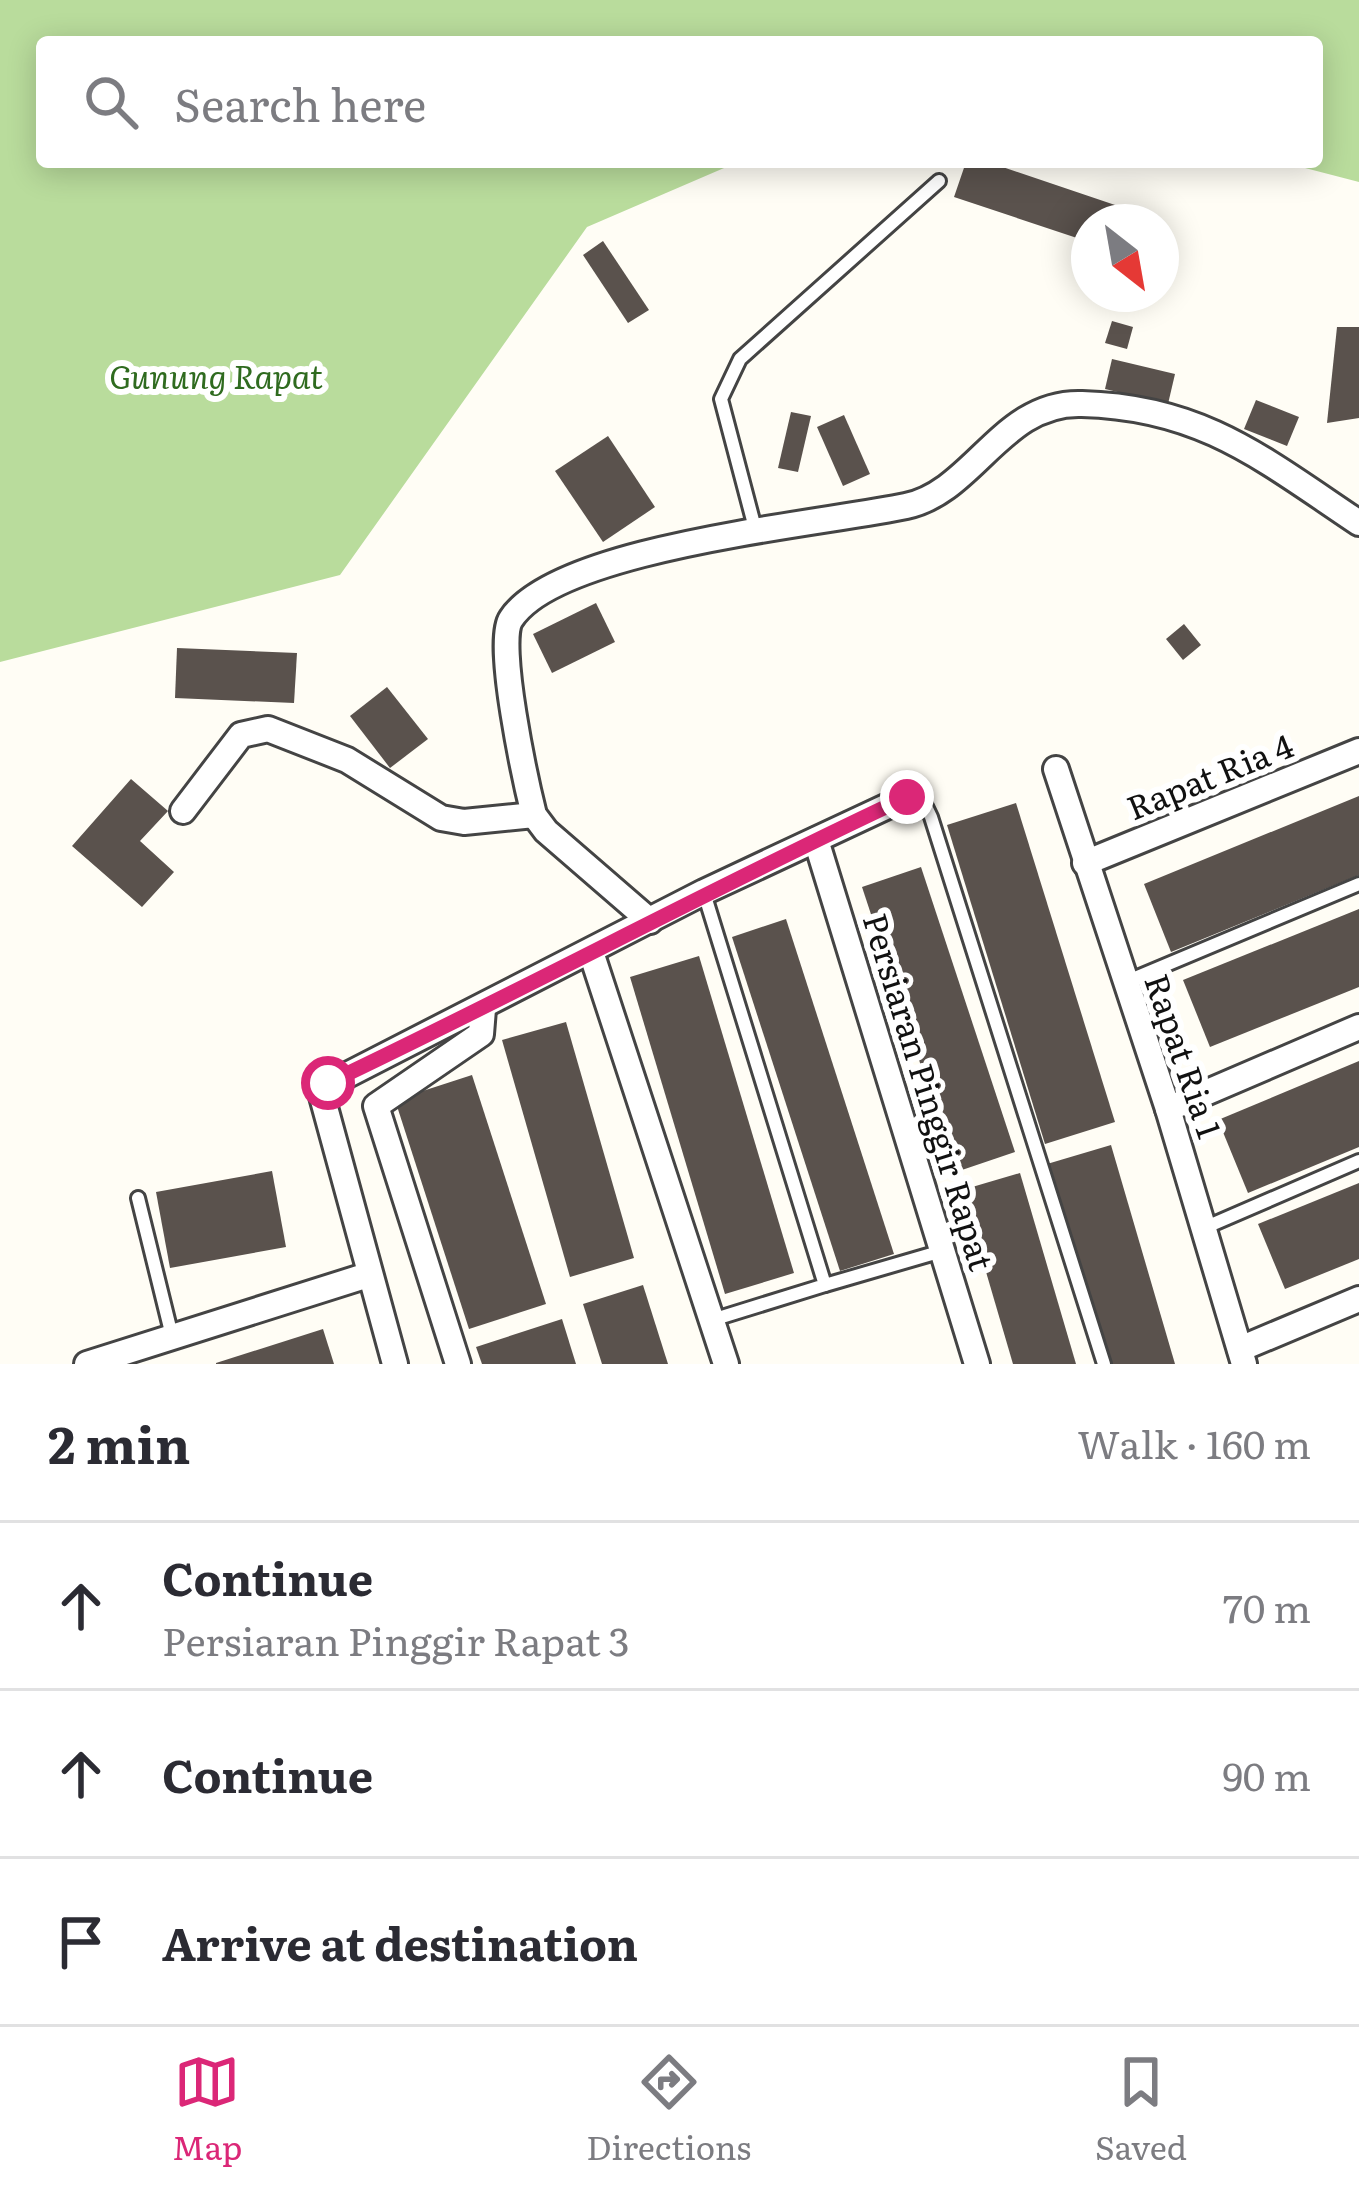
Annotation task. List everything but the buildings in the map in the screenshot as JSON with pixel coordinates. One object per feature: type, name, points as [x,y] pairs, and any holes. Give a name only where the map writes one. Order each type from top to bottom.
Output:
[{"type":"street","points":[[650,921],[534,814],[504,641],[515,613],[594,568],[755,528],[911,506],[1027,417],[1050,405],[1147,408],[1224,434],[1359,523]]},
{"type":"street","points":[[183,811],[242,735],[268,729],[347,760],[441,818],[464,822],[534,814]]},
{"type":"street","name":"Rapat Ria 4","points":[[1085,863],[1359,752]]},
{"type":"street","name":"Rapat Ria 1","points":[[1056,769],[1168,1109],[1242,1357]]},
{"type":"street","points":[[395,1364],[320,1089],[704,892],[907,797]]},
{"type":"street","name":"Persiaran Pinggir Rapat","points":[[816,840],[977,1364]]},
{"type":"street","points":[[591,952],[726,1364]]},
{"type":"street","points":[[458,1364],[376,1106],[481,1034],[483,1009]]},
{"type":"street","points":[[1168,1109],[1359,1027]]},
{"type":"street","points":[[87,1364],[368,1275]]},
{"type":"street","points":[[1242,1357],[1359,1299]]},
{"type":"lane","points":[[755,528],[721,399],[740,359],[938,181]]},
{"type":"lane","points":[[907,797],[921,796],[931,817],[1104,1364]]},
{"type":"lane","points":[[1123,983],[1359,884]]},
{"type":"lane","points":[[704,892],[825,1285]]},
{"type":"lane","points":[[1204,1228],[1359,1161]]},
{"type":"lane","points":[[138,1198],[172,1337]]},
{"type":"lane","points":[[712,1320],[942,1251]]},
{"type":"green space","name":"Gunung Rapat","points":[[0,0],[1359,0],[1359,182],[1305,168],[1323,168],[1323,36],[36,36],[36,168],[724,168],[587,227],[340,575],[0,662]]},
{"type":"route","points":[[328,1083],[483,1009],[704,892],[907,797]]}]
